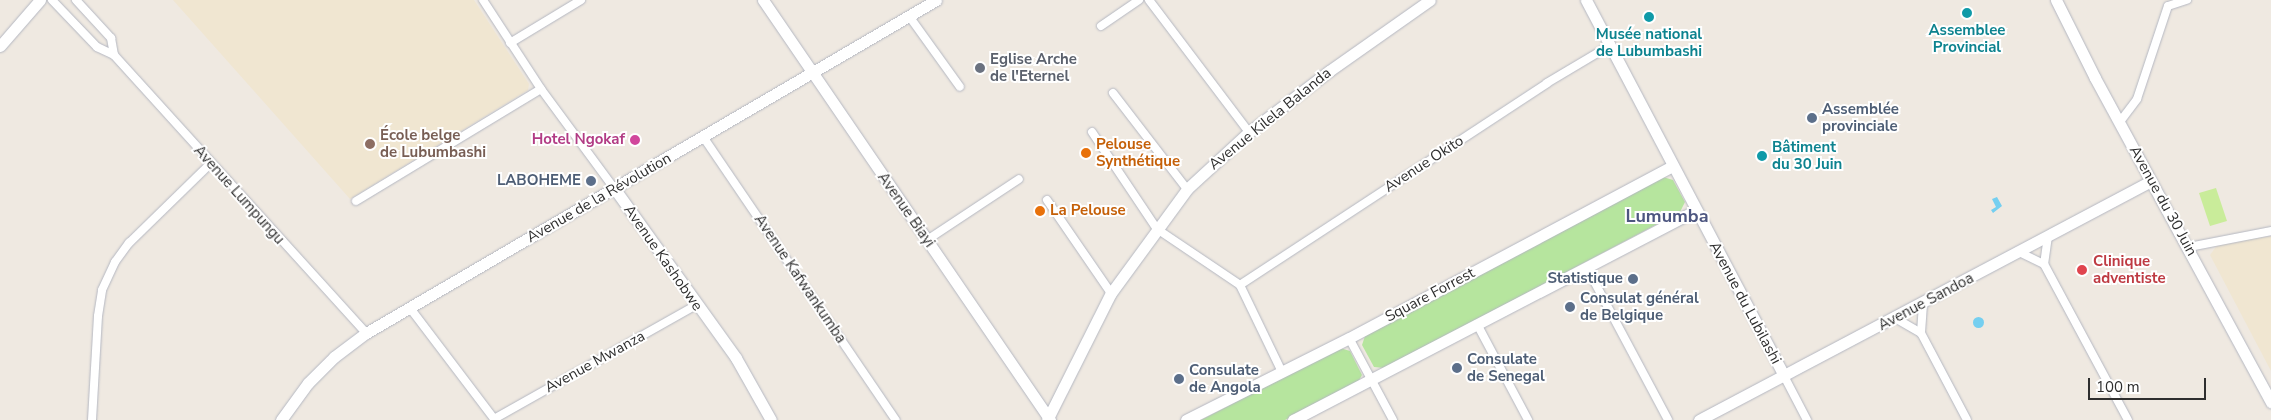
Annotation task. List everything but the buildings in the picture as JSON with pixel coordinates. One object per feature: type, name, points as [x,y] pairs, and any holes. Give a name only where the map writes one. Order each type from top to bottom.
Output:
[{"type":"street","points":[[2,40],[40,0]]},
{"type":"street","name":"Avenue Lumpungu","points":[[52,0],[97,48],[114,54],[210,164],[366,333]]},
{"type":"street","name":"Avenue Lumpungu","points":[[76,0],[111,38],[114,54]]},
{"type":"street","name":"Avenue Kashobwe","points":[[483,0],[541,89],[736,358],[771,420]]},
{"type":"street","points":[[510,42],[581,0]]},
{"type":"street","name":"Avenue Biayi","points":[[763,0],[1048,419]]},
{"type":"street","name":"Avenue de la Révolution","points":[[281,420],[308,383],[334,357],[366,333],[614,188],[704,138],[936,0]]},
{"type":"street","points":[[1101,26],[1138,0]]},
{"type":"street","points":[[1149,0],[1249,132]]},
{"type":"street","name":"Avenue Kilela Balanda","points":[[1048,419],[1111,292],[1187,189],[1249,132],[1329,71],[1430,0]]},
{"type":"street","name":"Avenue du Lubilashi","points":[[1586,0],[1807,420]]},
{"type":"street","name":"Avenue du 30 Juin","points":[[2056,0],[2119,123],[2189,247],[2271,402]]},
{"type":"street","points":[[2119,123],[2137,99],[2168,6],[2187,0]]},
{"type":"street","points":[[909,16],[960,87]]},
{"type":"street","name":"Avenue Okito","points":[[1240,284],[1547,83],[1609,46]]},
{"type":"street","points":[[356,201],[541,89]]},
{"type":"street","points":[[1112,92],[1187,189]]},
{"type":"street","points":[[1092,132],[1157,229],[1240,284],[1282,372]]},
{"type":"street","name":"Avenue Kafwankumba","points":[[704,138],[896,420]]},
{"type":"street","points":[[92,420],[98,316],[102,290],[115,262],[129,242],[210,164]]},
{"type":"street","name":"Square Forrest","points":[[1186,420],[1349,338],[1672,166]]},
{"type":"street","points":[[927,240],[1019,178]]},
{"type":"street","name":"Avenue Sandoa","points":[[1699,420],[1923,304],[2151,181]]},
{"type":"street","points":[[1047,200],[1111,292]]},
{"type":"street","points":[[1293,420],[1696,210]]},
{"type":"street","points":[[2189,247],[2271,231]]},
{"type":"street","points":[[2044,264],[2048,236]]},
{"type":"street","points":[[2019,252],[2044,264],[2128,420]]},
{"type":"street","points":[[1587,268],[1668,420]]},
{"type":"street","points":[[1923,304],[1920,313],[1921,333],[1967,420]]},
{"type":"street","name":"Avenue Mwanza","points":[[494,419],[696,305]]},
{"type":"street","points":[[410,308],[494,419]]},
{"type":"street","points":[[1895,318],[1921,333]]},
{"type":"street","points":[[1477,324],[1528,420]]},
{"type":"street","points":[[1349,338],[1393,420]]},
{"type":"shaded area","name":"École belge de Lubumbashi","points":[[173,0],[474,0],[529,84],[528,90],[350,199]]},
{"type":"shaded area","points":[[2271,236],[2271,371],[2210,255],[2218,244]]},
{"type":"green space","points":[[1663,177],[1673,180],[1685,202],[1680,212],[1385,368],[1374,367],[1362,345],[1365,336]]},
{"type":"green space","points":[[2216,188],[2227,221],[2210,226],[2199,193]]},
{"type":"green space","points":[[1340,348],[1350,351],[1362,375],[1358,382],[1285,420],[1201,420]]},
{"type":"water","points":[[1997,197],[2002,206],[1993,213],[1991,210],[1996,207],[1992,199]]},
{"type":"water","points":[[1976,317],[1980,317],[1983,322],[1982,326],[1976,327],[1973,324],[1973,320]]},
{"type":"place","name":"Assemblee Provincial","points":[[1967,13]]},
{"type":"place","name":"Musée national de Lubumbashi","points":[[1649,17]]},
{"type":"place","name":"Eglise Arche de l'Eternel","points":[[980,68]]},
{"type":"place","name":"Assemblée provinciale","points":[[1812,118]]},
{"type":"place","name":"Hotel Ngokaf","points":[[635,140]]},
{"type":"place","name":"École belge de Lubumbashi","points":[[370,144]]},
{"type":"place","name":"Pelouse Synthétique","points":[[1086,153]]},
{"type":"place","name":"Bâtiment du 30 Juin","points":[[1762,156]]},
{"type":"place","name":"LABOHEME","points":[[591,181]]},
{"type":"place","name":"La Pelouse","points":[[1040,211]]},
{"type":"place","name":"Clinique adventiste","points":[[2082,270]]},
{"type":"place","name":"Statistique","points":[[1633,279]]},
{"type":"place","name":"Consulat général de Belgique","points":[[1570,307]]},
{"type":"place","name":"Consulate de Senegal","points":[[1457,368]]},
{"type":"place","name":"Consulate de Angola","points":[[1179,379]]},
{"type":"district","name":"Lumumba","points":[[1667,216]]}]
